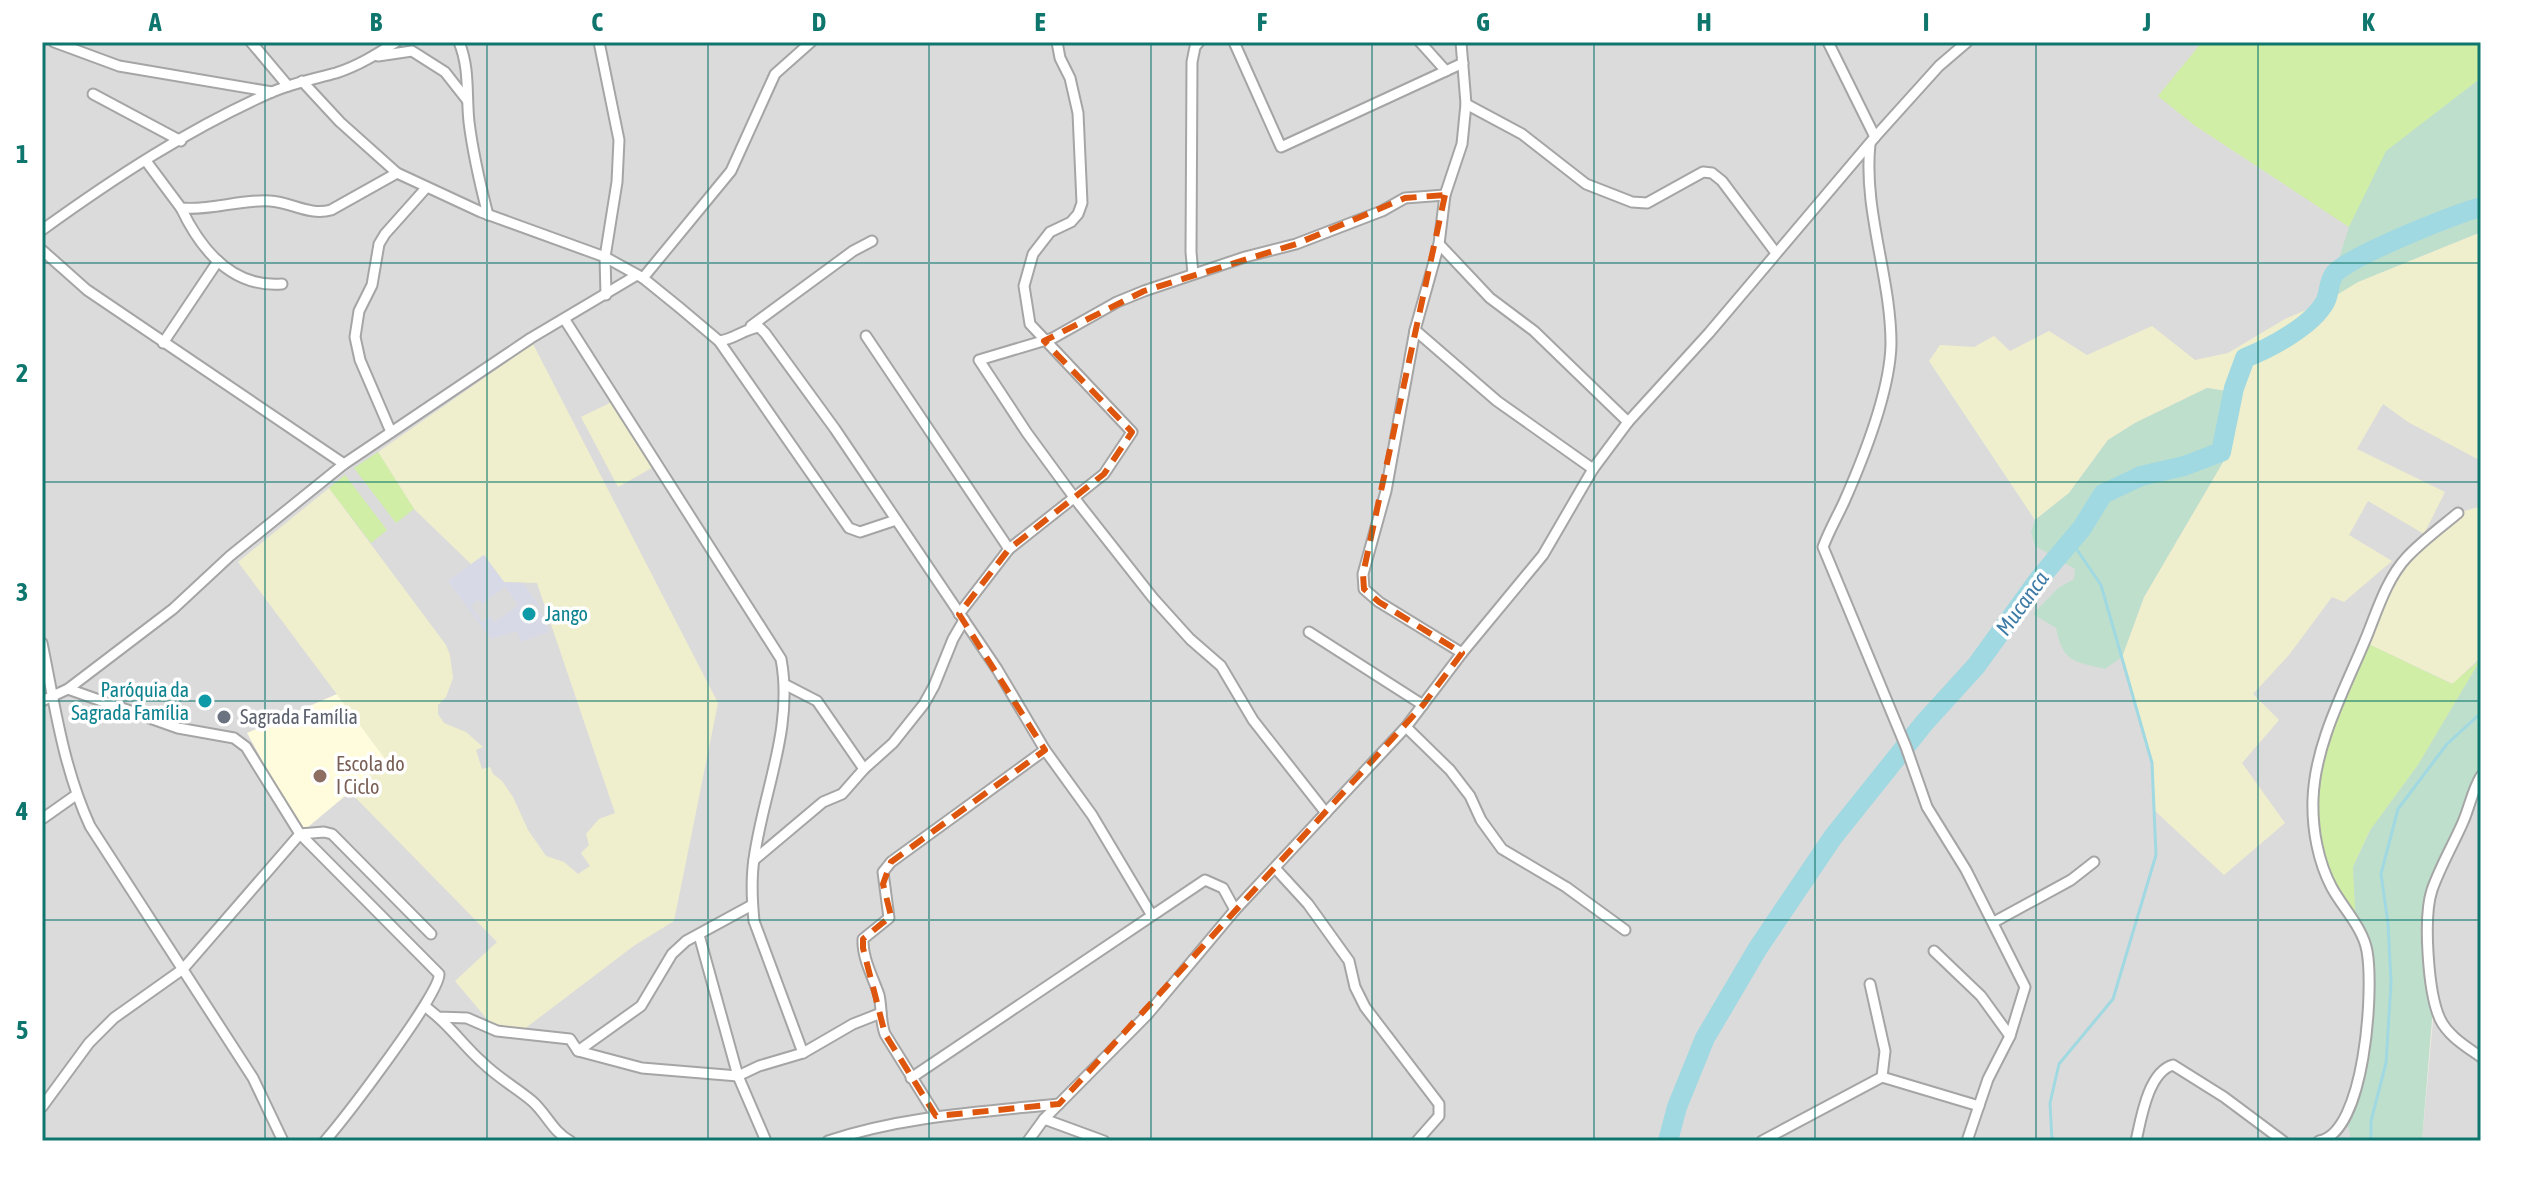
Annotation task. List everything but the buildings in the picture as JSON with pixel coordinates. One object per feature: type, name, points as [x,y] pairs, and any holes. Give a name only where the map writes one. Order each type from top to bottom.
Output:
[{"type":"street","points":[[54,42],[119,66],[272,92]]},
{"type":"street","points":[[251,42],[288,86]]},
{"type":"street","points":[[42,230],[106,183],[272,92],[337,72],[373,57],[396,42]]},
{"type":"street","points":[[459,42],[468,77],[467,100],[473,157],[488,215]]},
{"type":"street","points":[[599,42],[619,140],[617,182],[605,257],[606,295]]},
{"type":"street","points":[[42,701],[68,689],[173,609],[230,556],[344,464],[531,338],[640,277],[731,171],[775,74],[811,42]]},
{"type":"street","points":[[754,860],[823,802],[842,794],[884,752],[924,704],[961,617],[1009,549],[1104,474],[1132,432],[1030,324],[1024,286],[1033,254],[1050,232],[1071,222],[1082,203],[1078,113],[1057,42]]},
{"type":"street","points":[[1193,274],[1192,62],[1199,42]]},
{"type":"street","points":[[1234,42],[1281,147],[1463,63]]},
{"type":"street","points":[[1420,42],[1446,71]]},
{"type":"street","points":[[1461,42],[1466,104],[1462,144],[1445,195],[1439,244],[1415,330],[1386,491],[1363,574],[1364,589],[1379,602],[1462,653]]},
{"type":"street","points":[[1828,42],[1872,140],[1870,187],[1889,309],[1891,346],[1887,376],[1866,447],[1823,547],[1906,745],[1927,807],[1994,922],[2025,987],[2010,1036],[1988,1079],[1967,1141]]},
{"type":"street","points":[[1028,1141],[1044,1119],[1147,1015],[1235,910],[1406,727],[1543,555],[1593,469],[1628,422],[1709,333],[1872,140],[1939,66],[1967,42]]},
{"type":"street","points":[[373,57],[412,51],[445,72],[467,100]]},
{"type":"street","points":[[302,81],[340,122],[397,173],[488,215],[605,257],[640,277],[719,341],[849,528],[860,532],[896,520]]},
{"type":"street","points":[[93,94],[181,141]]},
{"type":"street","points":[[1466,104],[1522,134],[1586,184],[1632,202],[1647,203],[1703,172],[1712,173],[1722,181],[1776,253]]},
{"type":"street","points":[[146,161],[181,208],[193,234],[218,261],[251,283],[282,284]]},
{"type":"street","points":[[181,208],[267,200],[321,213],[397,173]]},
{"type":"street","points":[[391,432],[360,360],[355,337],[359,311],[372,285],[379,244],[426,188]]},
{"type":"street","points":[[1326,813],[1253,720],[1221,666],[1190,639],[1153,598],[1074,498],[979,360],[1044,341],[1071,330],[1117,302],[1193,274],[1296,244],[1382,211],[1405,198],[1445,195]]},
{"type":"street","points":[[719,341],[749,328],[853,251],[872,241]]},
{"type":"street","points":[[1439,244],[1490,298],[1534,331],[1628,422]]},
{"type":"street","points":[[42,250],[87,290],[344,464]]},
{"type":"street","points":[[163,343],[218,261]]},
{"type":"street","points":[[565,320],[781,659],[786,685],[782,734],[754,860],[752,905],[754,921],[803,1053]]},
{"type":"street","points":[[749,328],[759,327],[765,333],[896,520],[1045,750],[1092,815],[1151,914]]},
{"type":"street","points":[[1415,330],[1497,401],[1593,469]]},
{"type":"street","points":[[866,336],[1009,549]]},
{"type":"street","points":[[2319,1141],[2327,1140],[2338,1132],[2357,1085],[2367,1035],[2369,981],[2367,949],[2356,925],[2332,889],[2319,859],[2313,800],[2318,765],[2334,715],[2386,590],[2406,558],[2458,513]]},
{"type":"street","points":[[1309,632],[1423,705]]},
{"type":"street","points":[[42,643],[65,759],[90,826],[253,1078],[283,1141]]},
{"type":"street","points":[[786,685],[817,701],[864,769]]},
{"type":"street","points":[[68,689],[178,728],[234,738],[246,747],[300,834],[436,969],[440,980],[426,1007],[325,1141]]},
{"type":"street","points":[[1406,727],[1457,779],[1502,849],[1566,887],[1625,930]]},
{"type":"street","points":[[936,1116],[885,1034],[880,999],[863,948],[863,939],[889,918],[883,872],[891,862],[1045,750]]},
{"type":"street","points":[[2481,776],[2431,891],[2426,924],[2434,995],[2441,1020],[2459,1042],[2481,1057]]},
{"type":"street","points":[[42,819],[76,795]]},
{"type":"street","points":[[42,1107],[101,1030],[183,969],[300,834],[332,834],[431,934]]},
{"type":"street","points":[[1994,922],[2071,880],[2094,862]]},
{"type":"street","points":[[1275,868],[1308,904],[1349,961],[1355,987],[1365,1007],[1439,1104],[1439,1116],[1417,1141]]},
{"type":"street","points":[[911,1078],[1205,880],[1223,888],[1235,910]]},
{"type":"street","points":[[578,1051],[641,1006],[672,954],[686,941],[752,905]]},
{"type":"street","points":[[699,935],[738,1076],[766,1141]]},
{"type":"street","points":[[1934,951],[1981,996],[2010,1036]]},
{"type":"street","points":[[1870,984],[1885,1051],[1882,1077]]},
{"type":"street","points":[[426,1007],[454,1031],[478,1059],[509,1086],[534,1102],[562,1136],[570,1141]]},
{"type":"street","points":[[438,1017],[467,1018],[497,1031],[570,1039],[578,1051],[642,1068],[738,1076],[759,1066],[803,1053],[853,1024],[881,1013]]},
{"type":"street","points":[[2136,1141],[2144,1103],[2158,1075],[2165,1067],[2173,1065],[2224,1097],[2283,1141]]},
{"type":"street","points":[[1762,1141],[1882,1077],[1979,1106]]},
{"type":"street","points":[[828,1141],[887,1124],[936,1116],[1059,1104]]},
{"type":"street","points":[[1044,1119],[1104,1141]]},
{"type":"highlighted area","points":[[1445,195],[1363,574],[1364,589],[1379,602],[1462,653],[1423,705],[1059,1104],[936,1116],[885,1034],[863,948],[863,939],[891,916],[883,884],[891,862],[1045,750],[959,614],[1009,549],[1104,474],[1132,432],[1044,341],[1144,291],[1296,244],[1405,198]]},
{"type":"shaded area","points":[[42,42],[2481,42],[2481,1141],[2422,1141],[2435,999],[2367,949],[2367,1035],[2346,1117],[2351,1141],[42,1141]]},
{"type":"shaded area","points":[[484,555],[504,582],[523,583],[537,602],[549,632],[521,642],[517,631],[491,639],[448,581]],"holes":[[[505,587],[518,605],[495,622],[490,616],[482,622],[471,606],[478,600],[482,604]],[[531,603],[540,612],[538,619],[530,624],[521,620],[519,613],[524,605]]]},
{"type":"shaded area","name":"Escola do I Ciclo","points":[[337,694],[387,761],[302,832],[247,733]]},
{"type":"green space","points":[[2202,42],[2481,42],[2481,78],[2387,151],[2349,227],[2194,125],[2158,96]]},
{"type":"green space","points":[[2481,78],[2481,232],[2358,282],[2325,302],[2349,227],[2386,151]]},
{"type":"green space","points":[[2481,232],[2481,461],[2408,422],[2383,404],[2357,449],[2445,492],[2424,534],[2368,501],[2349,535],[2392,561],[2344,602],[2332,597],[2289,655],[2253,694],[2279,720],[2242,763],[2285,823],[2224,875],[2154,810],[2152,763],[2122,657],[2144,597],[2223,462],[2233,392],[2207,388],[2135,423],[2108,440],[2069,493],[2035,520],[1929,361],[1940,345],[1974,347],[1994,336],[2010,351],[2049,331],[2087,355],[2152,326],[2195,360],[2228,353],[2357,282]]},
{"type":"green space","points":[[533,344],[718,703],[674,921],[635,945],[519,1033],[497,1031],[455,981],[497,942],[350,792],[386,760],[238,562],[329,488],[446,645],[453,678],[446,697],[438,705],[438,714],[444,723],[466,732],[483,747],[476,750],[482,769],[490,767],[502,781],[546,856],[564,862],[578,874],[590,866],[581,853],[589,845],[586,834],[599,819],[615,813],[537,583],[504,582],[484,555],[471,564],[414,509],[378,452]]},
{"type":"green space","points":[[2207,388],[2233,392],[2223,462],[2144,597],[2122,657],[2105,669],[2078,662],[2062,648],[2056,628],[2033,614],[2058,588],[2074,579],[2075,569],[2035,546],[2031,532],[2035,520],[2069,493],[2108,440],[2135,423]]},
{"type":"green space","points":[[616,400],[657,465],[618,487],[581,417]]},
{"type":"green space","points":[[378,452],[414,509],[396,523],[354,468]]},
{"type":"green space","points":[[345,475],[387,530],[371,543],[329,488]]},
{"type":"green space","points":[[2481,506],[2481,657],[2453,684],[2364,642],[2406,558],[2458,513]]},
{"type":"green space","points":[[2364,642],[2452,684],[2481,659],[2418,765],[2369,832],[2353,867],[2356,925],[2319,859],[2313,800],[2318,765]]},
{"type":"green space","points":[[2481,659],[2481,776],[2431,891],[2426,924],[2434,995],[2422,1141],[2351,1141],[2346,1117],[2357,1085],[2369,981],[2356,925],[2353,867],[2371,829],[2418,765]]},
{"type":"waterway","name":"Mucanca","points":[[1668,1141],[1677,1107],[1705,1038],[1758,948],[1833,837],[1925,722],[1976,666],[2039,579],[2082,528],[2103,494],[2141,476],[2184,466],[2221,452],[2234,388],[2245,358],[2278,342],[2311,319],[2325,302],[2335,273],[2382,246],[2481,207]]},
{"type":"waterway","points":[[2052,1141],[2050,1103],[2059,1064],[2113,999],[2156,855],[2152,763],[2101,585],[2071,541]]},
{"type":"waterway","points":[[2371,1141],[2371,1121],[2386,1063],[2391,983],[2388,923],[2381,874],[2398,809],[2447,744],[2481,713]]},
{"type":"place","name":"Jango","points":[[529,614]]},
{"type":"place","name":"Paróquia da Sagrada Família","points":[[205,701]]},
{"type":"place","name":"Sagrada Família","points":[[224,717]]},
{"type":"place","name":"Escola do I Ciclo","points":[[320,776]]}]
